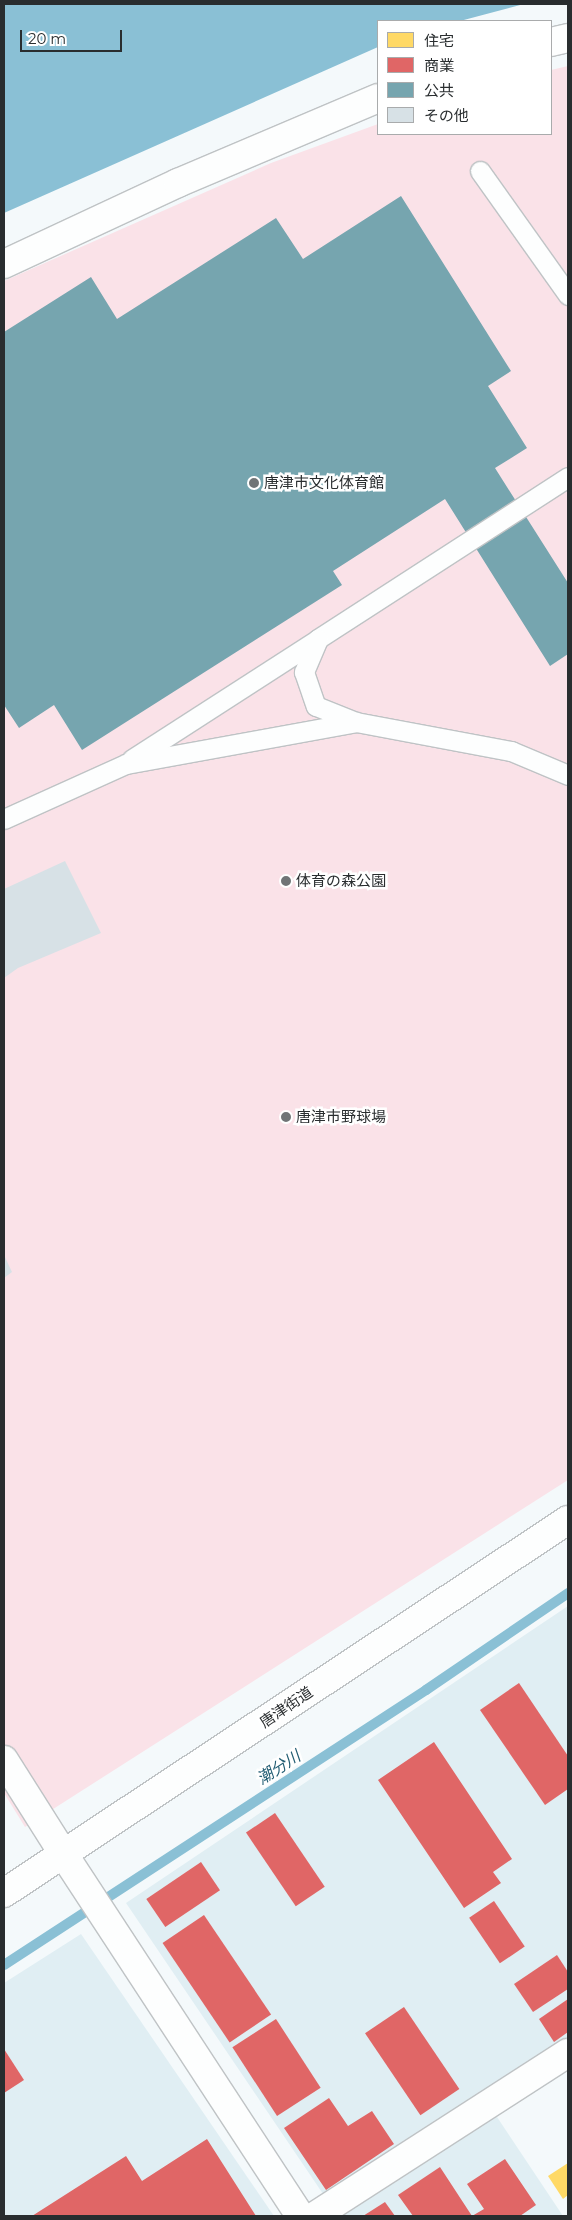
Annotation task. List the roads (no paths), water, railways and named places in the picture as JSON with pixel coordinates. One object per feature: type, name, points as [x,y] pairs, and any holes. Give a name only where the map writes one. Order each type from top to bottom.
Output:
[{"type":"street","points":[[552,42],[568,38]]},
{"type":"street","points":[[4,264],[178,182],[377,98]]},
{"type":"street","name":"唐津街道","points":[[4,1893],[568,1520]]},
{"type":"street","points":[[4,1760],[106,1923],[300,2216]]},
{"type":"street","points":[[316,2216],[567,2057]]},
{"type":"lane","points":[[480,171],[568,295]]},
{"type":"lane","points":[[4,819],[126,764],[568,477]]},
{"type":"lane","points":[[318,638],[304,672],[316,706],[356,722],[511,751],[568,775]]},
{"type":"lane","points":[[126,764],[356,722]]},
{"type":"water","points":[[4,4],[524,4],[464,20],[377,20],[377,47],[4,213]]},
{"type":"waterway","name":"潮分川","points":[[4,1965],[426,1690],[568,1593]]},
{"type":"place","name":"唐津市文化体育館","points":[[254,483]]},
{"type":"place","name":"体育の森公園","points":[[286,881]]},
{"type":"place","name":"唐津市野球場","points":[[286,1117]]}]
